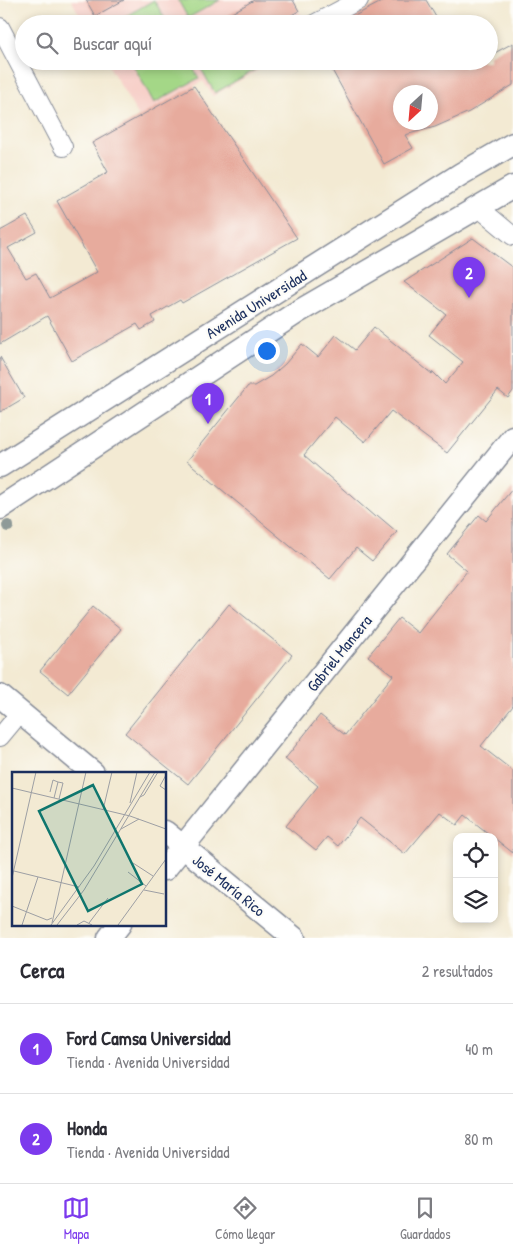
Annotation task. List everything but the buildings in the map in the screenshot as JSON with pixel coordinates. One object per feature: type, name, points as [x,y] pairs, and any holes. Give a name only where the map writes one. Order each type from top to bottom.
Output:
[{"type":"main road","name":"Avenida Universidad","points":[[0,466],[452,180],[513,144]]},
{"type":"main road","name":"Avenida Universidad","points":[[0,508],[296,313],[513,187]]},
{"type":"main road","name":"Gabriel Mancera","points":[[166,868],[513,437]]},
{"type":"main road","points":[[0,696],[92,772]]},
{"type":"main road","name":"José María Rico","points":[[166,833],[294,938]]},
{"type":"main road","points":[[109,938],[118,926]]},
{"type":"street","points":[[331,15],[359,0]]},
{"type":"street","points":[[0,26],[15,55]]},
{"type":"street","points":[[23,70],[63,147]]},
{"type":"street","points":[[478,207],[513,236]]},
{"type":"street","points":[[0,737],[20,713]]},
{"type":"shaded area","points":[[71,0],[293,0],[301,15],[80,15]]},
{"type":"shaded area","points":[[111,70],[258,70],[213,96],[203,81],[139,117]]},
{"type":"green space","points":[[154,0],[163,15],[128,15]]},
{"type":"green space","points":[[178,0],[220,0],[193,15],[186,15]]},
{"type":"green space","points":[[136,70],[194,70],[199,78],[154,103]]},
{"type":"green space","points":[[202,70],[255,70],[215,93]]},
{"type":"place","name":"Honda","points":[[469,298]]},
{"type":"place","name":"Ford Camsa Universidad","points":[[208,424]]}]
